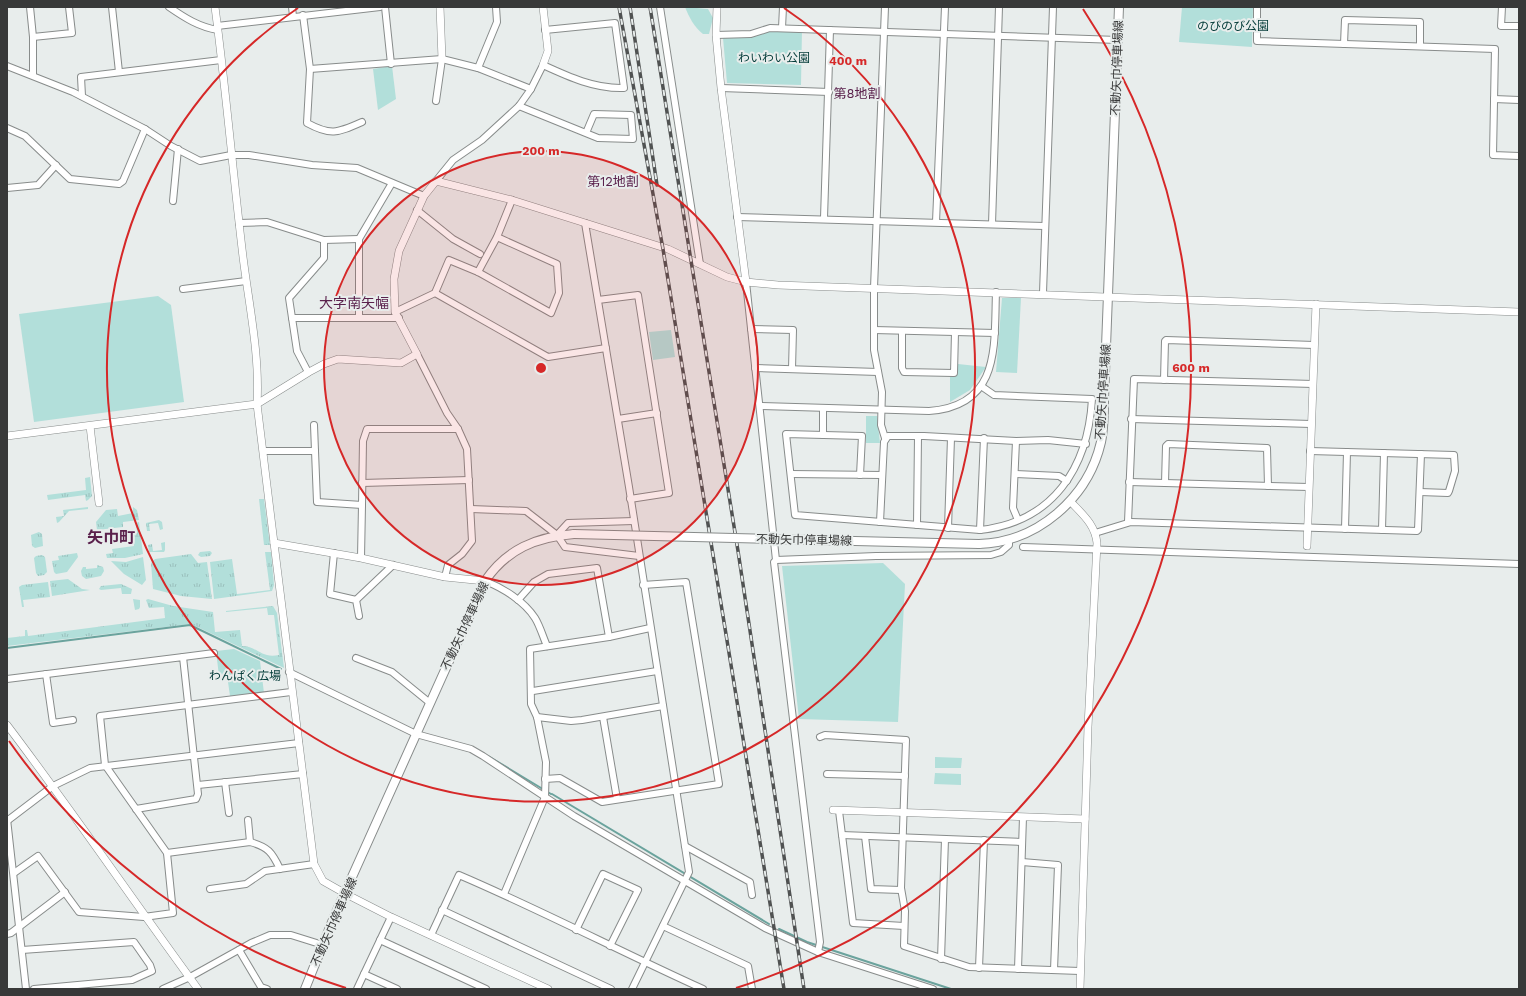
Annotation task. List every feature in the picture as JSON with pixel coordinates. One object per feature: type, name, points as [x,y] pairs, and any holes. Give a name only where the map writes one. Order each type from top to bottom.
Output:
[{"type":"main road","name":"不動矢巾停車場線","points":[[305,989],[323,944],[485,581],[494,568],[507,556],[528,544],[557,535],[574,534],[979,544],[1009,539],[1043,524],[1070,501],[1091,470],[1102,433],[1119,7]]},
{"type":"street","points":[[30,7],[33,38],[33,75]]},
{"type":"street","points":[[33,38],[72,33],[69,7]]},
{"type":"street","points":[[112,7],[120,72]]},
{"type":"street","points":[[169,7],[189,21],[204,28],[218,28],[293,16],[380,7]]},
{"type":"street","points":[[215,7],[258,384],[257,404],[264,451],[291,692],[314,864],[322,881],[346,894],[391,917],[548,989]]},
{"type":"street","points":[[292,7],[293,16]]},
{"type":"street","points":[[385,7],[391,64]]},
{"type":"street","points":[[436,101],[442,59],[440,7]]},
{"type":"street","points":[[478,68],[497,22],[496,7]]},
{"type":"street","points":[[445,577],[448,565],[462,554],[472,541],[466,449],[458,429],[448,413],[397,315],[394,279],[399,251],[424,196],[453,160],[482,140],[519,106],[531,89],[548,51],[543,7]]},
{"type":"street","points":[[660,7],[700,264]]},
{"type":"street","points":[[717,7],[716,35],[721,88],[746,282],[776,560],[774,562],[819,947]]},
{"type":"street","points":[[782,28],[783,7]]},
{"type":"street","points":[[880,522],[885,438],[882,432],[882,392],[874,350],[874,288],[886,7]]},
{"type":"street","points":[[936,222],[945,7]]},
{"type":"street","points":[[992,224],[999,7]]},
{"type":"street","points":[[1042,293],[1054,7]]},
{"type":"street","points":[[1257,7],[1257,41],[1495,49],[1493,155],[1519,156]]},
{"type":"street","points":[[1502,7],[1501,26],[1519,26]]},
{"type":"street","points":[[303,15],[310,68],[306,123],[322,131],[337,132],[362,122]]},
{"type":"street","points":[[1344,44],[1345,20],[1367,20],[1420,22],[1420,46]]},
{"type":"street","points":[[543,65],[580,81],[610,88],[624,88],[615,23],[545,30]]},
{"type":"street","points":[[716,35],[751,34],[770,28],[782,28],[1118,40]]},
{"type":"street","points":[[824,218],[830,30]]},
{"type":"street","points":[[310,68],[391,64],[442,59],[478,68],[531,89]]},
{"type":"street","points":[[82,96],[81,77],[221,60]]},
{"type":"street","points":[[7,66],[33,75],[82,96],[146,129],[200,161],[231,155],[249,155],[312,165],[357,168],[424,196]]},
{"type":"street","points":[[721,88],[829,92]]},
{"type":"street","points":[[1494,100],[1519,100]]},
{"type":"street","points":[[519,106],[598,138],[633,139],[631,115],[594,114],[586,133]]},
{"type":"street","points":[[7,128],[26,136],[70,179],[119,184],[123,181],[146,129]]},
{"type":"street","points":[[173,201],[178,149]]},
{"type":"street","points":[[7,188],[38,185],[56,165]]},
{"type":"street","points":[[436,181],[512,200],[668,249],[727,277],[746,282],[778,285],[1042,293],[1519,312]]},
{"type":"street","points":[[359,318],[359,239],[392,183]]},
{"type":"street","points":[[478,272],[512,200]]},
{"type":"street","points":[[417,210],[453,239],[480,254]]},
{"type":"street","points":[[737,217],[824,218],[1045,226]]},
{"type":"street","points":[[239,223],[267,222],[324,240],[359,239]]},
{"type":"street","points":[[585,223],[618,419],[685,846],[686,877],[632,989]]},
{"type":"street","points":[[292,318],[359,318],[397,315],[435,294],[449,260],[478,272],[551,313],[559,294],[557,264],[496,236]]},
{"type":"street","points":[[308,372],[297,351],[289,298],[324,258],[324,240]]},
{"type":"street","points":[[183,289],[246,281]]},
{"type":"street","points":[[760,406],[882,410],[941,410],[963,402],[980,386],[992,366],[995,333],[996,292]]},
{"type":"street","points":[[435,294],[548,357],[606,348]]},
{"type":"street","points":[[598,300],[638,295],[657,413],[669,493],[630,500]]},
{"type":"street","points":[[1307,546],[1316,304]]},
{"type":"street","points":[[751,329],[793,330],[792,369]]},
{"type":"street","points":[[874,330],[995,333]]},
{"type":"street","points":[[902,331],[902,368],[904,372],[954,373],[955,332]]},
{"type":"street","points":[[1164,380],[1166,340],[1314,345]]},
{"type":"street","points":[[7,436],[257,404],[308,372],[338,359],[402,363],[417,354]]},
{"type":"street","points":[[755,368],[878,372]]},
{"type":"street","points":[[1128,522],[1133,380],[1313,384]]},
{"type":"street","points":[[860,475],[862,436],[786,434],[795,515],[980,530],[997,527],[1027,517],[1046,504],[1068,481],[1074,472],[1086,444],[1092,400],[994,395],[980,386]]},
{"type":"street","points":[[823,408],[823,435]]},
{"type":"street","points":[[618,419],[657,413]]},
{"type":"street","points":[[1131,418],[1311,424]]},
{"type":"street","points":[[314,425],[317,502],[362,505]]},
{"type":"street","points":[[90,426],[99,503]]},
{"type":"street","points":[[361,558],[363,441],[367,429],[458,429]]},
{"type":"street","points":[[885,438],[888,436],[918,436],[984,438],[1016,441],[1048,440],[1086,444]]},
{"type":"street","points":[[916,525],[918,436]]},
{"type":"street","points":[[948,528],[951,438]]},
{"type":"street","points":[[980,530],[984,438]]},
{"type":"street","points":[[1016,441],[1014,508],[1018,520]]},
{"type":"street","points":[[1165,483],[1166,446],[1176,444],[1267,448],[1268,486]]},
{"type":"street","points":[[264,451],[315,452]]},
{"type":"street","points":[[1310,451],[1454,455],[1454,476],[1448,493],[1420,492]]},
{"type":"street","points":[[1345,529],[1347,452]]},
{"type":"street","points":[[1382,530],[1384,453]]},
{"type":"street","points":[[1095,533],[1128,522],[1418,530],[1421,454]]},
{"type":"street","points":[[791,474],[882,475]]},
{"type":"street","points":[[1015,474],[1059,476],[1068,481]]},
{"type":"street","points":[[362,483],[469,480]]},
{"type":"street","points":[[1129,482],[1309,487]]},
{"type":"street","points":[[1070,501],[1089,522],[1095,533],[1096,549],[1080,989]]},
{"type":"street","points":[[470,509],[526,511],[557,535],[566,547],[639,556]]},
{"type":"street","points":[[557,535],[568,523],[634,521]]},
{"type":"street","points":[[776,560],[876,556],[992,555],[1001,552],[1008,545],[1009,539]]},
{"type":"street","points":[[274,543],[361,558],[445,577],[485,581],[518,600],[535,618],[547,646]]},
{"type":"street","points":[[1023,547],[1519,564]]},
{"type":"street","points":[[334,553],[330,594],[356,600]]},
{"type":"street","points":[[356,600],[393,565]]},
{"type":"street","points":[[518,600],[534,582],[548,574],[597,568],[609,637]]},
{"type":"street","points":[[545,779],[560,778],[602,802],[676,789],[719,784],[686,582],[643,585]]},
{"type":"street","points":[[356,600],[359,616]]},
{"type":"street","points":[[504,894],[545,793],[546,762],[537,717],[531,704],[532,691],[530,649],[609,637],[650,628]]},
{"type":"street","points":[[7,679],[214,653]]},
{"type":"street","points":[[136,809],[196,799],[198,794],[195,755],[183,657]]},
{"type":"street","points":[[356,658],[392,672],[430,702]]},
{"type":"street","points":[[289,672],[416,734],[471,750],[483,756],[686,877],[765,928],[931,989]]},
{"type":"street","points":[[532,691],[657,672]]},
{"type":"street","points":[[46,674],[53,722],[73,720]]},
{"type":"street","points":[[14,873],[38,856],[79,912],[144,917],[174,913],[167,853],[105,765],[100,716],[291,692]]},
{"type":"street","points":[[537,717],[571,721],[603,717],[662,706]]},
{"type":"street","points":[[603,717],[616,799]]},
{"type":"street","points":[[7,725],[53,786],[144,917],[198,989]]},
{"type":"street","points":[[820,737],[904,738],[906,740],[901,890],[904,911],[904,946],[967,967],[1080,971]]},
{"type":"street","points":[[26,989],[7,820],[53,786],[90,768],[299,743]]},
{"type":"street","points":[[198,785],[303,774]]},
{"type":"street","points":[[827,774],[905,776]]},
{"type":"street","points":[[225,782],[229,813]]},
{"type":"street","points":[[904,926],[854,925],[842,835],[836,810],[1085,819]]},
{"type":"street","points":[[1018,969],[1023,817]]},
{"type":"street","points":[[248,820],[250,842]]},
{"type":"street","points":[[842,835],[1022,842]]},
{"type":"street","points":[[865,836],[871,889],[901,890]]},
{"type":"street","points":[[941,958],[946,839]]},
{"type":"street","points":[[979,968],[984,840]]},
{"type":"street","points":[[167,853],[250,842],[263,846],[273,854],[280,869]]},
{"type":"street","points":[[685,846],[750,882],[752,895]]},
{"type":"street","points":[[1022,862],[1058,865],[1054,970]]},
{"type":"street","points":[[210,889],[246,884],[265,871],[314,864]]},
{"type":"street","points":[[576,930],[603,874],[638,890],[610,946]]},
{"type":"street","points":[[431,935],[459,875],[504,894],[645,963],[703,989]]},
{"type":"street","points":[[7,934],[11,933],[65,892]]},
{"type":"street","points":[[442,910],[611,989]]},
{"type":"street","points":[[357,989],[391,917]]},
{"type":"street","points":[[663,926],[748,966],[752,989]]},
{"type":"street","points":[[163,989],[190,977],[270,935],[291,935],[323,944]]},
{"type":"street","points":[[380,940],[486,989]]},
{"type":"street","points":[[22,950],[134,942],[150,965],[152,971],[132,980],[34,989]]},
{"type":"street","points":[[239,950],[261,987],[267,989]]},
{"type":"street","points":[[364,974],[397,989]]},
{"type":"green space","points":[[685,7],[708,9],[713,18],[709,34],[703,34],[694,25]]},
{"type":"green space","name":"のびのび公園","points":[[1182,7],[1253,7],[1252,47],[1179,42]]},
{"type":"green space","name":"わいわい公園","points":[[802,29],[801,85],[727,83],[723,38],[761,34],[769,31]]},
{"type":"green space","points":[[392,66],[396,99],[378,110],[373,69]]},
{"type":"green space","points":[[158,296],[171,305],[184,402],[34,422],[19,314]]},
{"type":"green space","points":[[1002,298],[1021,298],[1017,373],[996,372]]},
{"type":"green space","points":[[671,330],[675,357],[653,360],[649,332]]},
{"type":"green space","points":[[958,364],[986,367],[970,390],[950,402],[950,376],[958,374]]},
{"type":"green space","points":[[866,416],[877,416],[880,443],[866,443]]},
{"type":"green space","points":[[90,477],[92,496],[88,500],[86,501],[85,495],[48,500],[47,495],[86,490],[85,478]]},
{"type":"green space","points":[[259,499],[264,499],[270,545],[264,545]]},
{"type":"green space","points":[[88,507],[88,509],[69,511],[59,522],[57,523],[56,517],[64,516],[63,510]]},
{"type":"green space","points":[[133,507],[137,510],[139,520],[123,522],[123,527],[97,530],[96,522],[106,510],[117,509],[118,516],[133,513]]},
{"type":"green space","points":[[159,520],[162,522],[163,529],[160,530],[158,523],[149,524],[150,531],[147,531],[146,523]]},
{"type":"green space","points":[[139,522],[143,554],[125,558],[107,558],[106,554],[113,553],[112,549],[134,546],[132,534],[137,533],[136,523]]},
{"type":"green space","points":[[39,532],[42,534],[43,546],[35,548],[32,546],[31,535]]},
{"type":"green space","points":[[165,542],[164,552],[149,552],[148,545],[152,544],[153,551],[162,550],[161,543]]},
{"type":"green space","points":[[210,551],[212,553],[210,556],[201,557],[198,555],[200,552]]},
{"type":"green space","points":[[265,552],[271,552],[274,585],[272,591],[214,599],[210,562],[232,559],[237,594],[270,590]]},
{"type":"green space","points":[[77,553],[78,557],[67,572],[56,574],[54,572],[52,561],[59,560],[58,556]]},
{"type":"green space","points":[[191,554],[198,563],[207,562],[212,599],[181,596],[153,589],[151,563],[155,559]]},
{"type":"green space","points":[[42,555],[45,557],[47,572],[44,575],[38,576],[36,573],[34,558]]},
{"type":"green space","points":[[143,557],[146,580],[142,585],[124,574],[111,561],[126,562]]},
{"type":"green space","points":[[883,563],[905,584],[898,722],[799,719],[782,566]]},
{"type":"green space","points":[[97,565],[103,567],[104,571],[101,576],[86,579],[82,576],[81,571],[83,567],[86,567],[86,569],[97,568]]},
{"type":"green space","points":[[68,579],[82,589],[90,590],[52,596],[50,581]]},
{"type":"green space","points":[[48,582],[50,597],[23,600],[24,607],[22,607],[19,587],[22,585]]},
{"type":"green space","points":[[121,584],[132,589],[131,594],[122,594],[121,588],[99,589],[101,586]]},
{"type":"green space","points":[[133,599],[140,600],[139,609],[135,610]]},
{"type":"green space","points":[[148,599],[173,606],[213,612],[215,632],[240,630],[242,646],[273,656],[279,655],[274,615],[268,615],[267,608],[226,611],[273,606],[277,613],[284,668],[191,624],[7,646],[7,638],[25,636],[25,630],[27,630],[28,636],[165,618],[164,607],[149,608],[146,600]]},
{"type":"green space","name":"わんぱく広場","points":[[234,649],[260,661],[264,693],[230,696],[227,675],[219,676],[216,651]]},
{"type":"green space","points":[[935,757],[962,758],[961,768],[935,768]]},
{"type":"green space","points":[[935,773],[961,774],[961,785],[934,784]]},
{"type":"waterway","points":[[7,648],[190,625],[281,669]]},
{"type":"waterway","points":[[488,756],[551,794]]},
{"type":"waterway","points":[[552,794],[769,924]]},
{"type":"waterway","points":[[779,929],[807,942],[951,989]]},
{"type":"railway","points":[[619,7],[663,249],[784,989]]},
{"type":"railway","points":[[630,7],[657,185]]},
{"type":"railway","points":[[650,7],[738,551],[804,989]]},
{"type":"district","name":"第8地割","points":[[857,93]]},
{"type":"district","name":"第12地割","points":[[613,181]]},
{"type":"district","name":"大字南矢幅","points":[[354,303]]},
{"type":"district","name":"矢巾町","points":[[111,537]]}]
